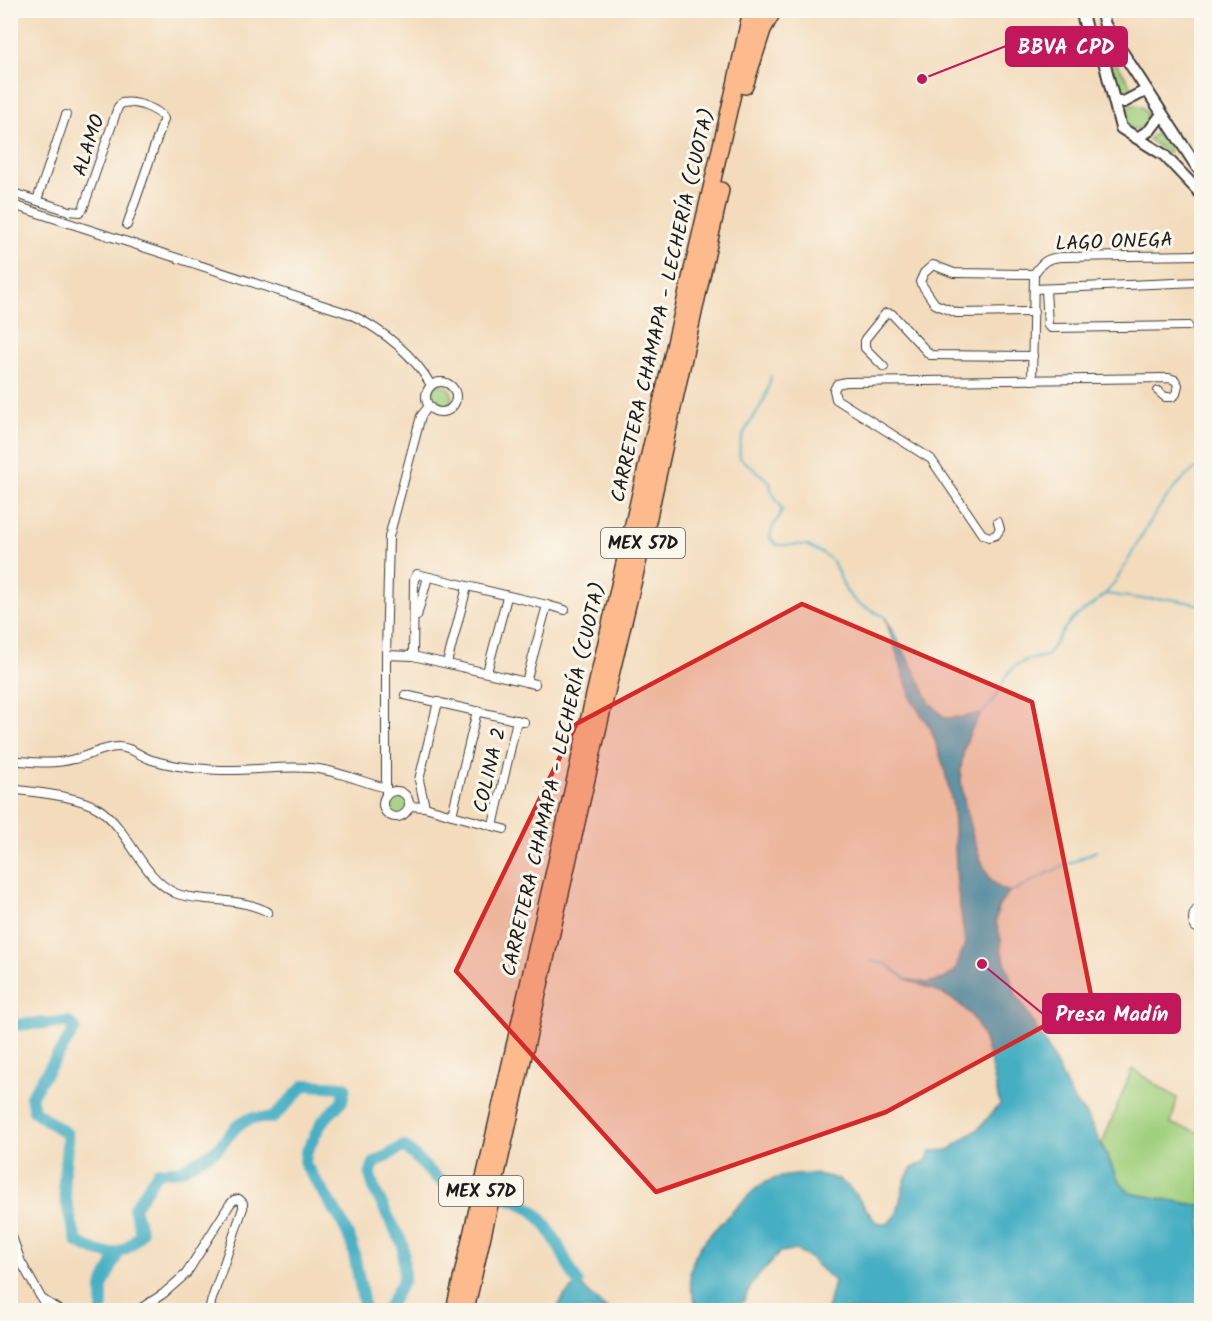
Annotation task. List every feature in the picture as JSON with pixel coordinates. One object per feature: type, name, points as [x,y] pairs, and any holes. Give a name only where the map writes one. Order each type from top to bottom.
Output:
[{"type":"highway","name":"CARRETERA CHAMAPA - LECHERÍA (CUOTA)","points":[[466,1311],[514,1073],[751,10]]},
{"type":"highway","name":"CARRETERA CHAMAPA - LECHERÍA (CUOTA)","points":[[454,1311],[647,526],[761,10]]},
{"type":"highway","points":[[745,86],[763,30],[774,10]]},
{"type":"street","points":[[1101,10],[1105,25],[1202,172]]},
{"type":"street","points":[[1081,11],[1087,33],[1104,61],[1119,101],[1117,121],[1120,128],[1164,155],[1202,195]]},
{"type":"street","points":[[1119,101],[1147,90]]},
{"type":"street","name":"ALAMO","points":[[10,192],[75,212],[83,209],[118,107],[122,103],[129,102],[158,111],[164,119],[127,225]]},
{"type":"street","points":[[1137,138],[1150,130],[1162,114]]},
{"type":"street","points":[[37,200],[66,115]]},
{"type":"street","points":[[10,204],[350,314],[369,323],[411,357],[431,385]]},
{"type":"street","name":"LAGO ONEGA","points":[[1032,380],[1034,274],[1049,258],[1202,255]]},
{"type":"street","points":[[1034,274],[954,273],[933,265],[924,273],[920,282],[936,304],[957,313],[1034,312]]},
{"type":"street","points":[[1034,289],[1198,282]]},
{"type":"street","points":[[1046,289],[1048,326],[1051,328],[1188,326]]},
{"type":"street","points":[[884,367],[865,348],[865,339],[886,314],[892,314],[930,355],[1033,356]]},
{"type":"street","points":[[998,522],[1000,529],[996,535],[989,537],[982,534],[930,459],[843,405],[836,399],[834,390],[837,384],[846,382],[1169,378],[1175,380],[1179,385],[1176,394],[1172,397],[1165,397],[1158,391]]},
{"type":"street","points":[[439,382],[448,383],[455,389],[456,398],[453,406],[446,411],[436,411],[429,406],[426,399],[431,385],[439,382]]},
{"type":"street","points":[[10,760],[42,763],[71,760],[92,755],[105,748],[119,747],[129,748],[152,760],[206,770],[251,771],[308,768],[330,770],[386,792],[398,791],[405,794],[409,803],[407,812],[402,817],[391,817],[383,806],[386,792],[389,537],[421,416],[429,406]]},
{"type":"street","points":[[413,656],[415,627],[413,573],[565,610]]},
{"type":"street","points":[[415,627],[428,577]]},
{"type":"street","points":[[447,663],[467,586]]},
{"type":"street","points":[[487,672],[507,597]]},
{"type":"street","points":[[526,682],[547,605]]},
{"type":"street","points":[[386,655],[413,656],[535,684]]},
{"type":"street","name":"COLINA 2","points":[[405,695],[520,721],[493,826]]},
{"type":"street","points":[[425,807],[419,780],[438,702]]},
{"type":"street","name":"COLINA 2","points":[[452,815],[477,711]]},
{"type":"street","points":[[10,789],[78,800],[98,808],[116,823],[158,880],[175,893],[233,901],[257,906],[268,912]]},
{"type":"street","points":[[409,803],[421,793]]},
{"type":"street","name":"COLINA 2","points":[[409,803],[504,829]]},
{"type":"street","points":[[1202,906],[1195,911],[1193,916],[1195,927],[1202,932]]},
{"type":"street","points":[[138,1311],[186,1274],[230,1204],[239,1199],[243,1203],[243,1208],[212,1299],[210,1306],[213,1311]]},
{"type":"street","points":[[10,1231],[29,1279],[48,1311]]},
{"type":"street","points":[[41,1298],[59,1311]]},
{"type":"highlighted area","points":[[802,604],[1032,702],[1092,1000],[886,1112],[656,1192],[456,971],[576,724]]},
{"type":"green space","points":[[1109,51],[1134,91],[1120,98],[1116,79],[1106,53]]},
{"type":"green space","points":[[1135,105],[1143,109],[1147,117],[1143,125],[1135,129],[1127,125],[1123,117],[1127,109]]},
{"type":"green space","points":[[1157,130],[1170,144],[1169,154],[1148,139],[1156,134]]},
{"type":"green space","points":[[441,385],[449,388],[452,396],[449,404],[441,407],[433,404],[430,396],[433,388]]},
{"type":"green space","points":[[398,795],[406,798],[409,806],[406,814],[398,817],[390,814],[387,806],[390,798]]},
{"type":"green space","points":[[1132,1069],[1177,1098],[1171,1124],[1201,1133],[1201,1206],[1130,1193],[1118,1179],[1102,1144]]},
{"type":"water","points":[[885,617],[930,703],[945,718],[982,713],[965,746],[961,779],[966,811],[983,864],[996,885],[1009,892],[998,907],[996,922],[1001,939],[1001,950],[1016,994],[1048,1048],[1074,1101],[1087,1116],[1118,1179],[1130,1193],[1201,1206],[1201,1310],[827,1310],[834,1281],[806,1255],[796,1250],[780,1252],[753,1282],[739,1310],[707,1311],[695,1302],[690,1281],[691,1269],[701,1246],[709,1235],[760,1185],[779,1177],[810,1174],[836,1179],[848,1187],[876,1222],[888,1224],[897,1213],[905,1180],[911,1169],[926,1161],[931,1151],[950,1150],[980,1127],[1000,1105],[985,1041],[973,1018],[952,999],[906,979],[927,983],[944,979],[955,971],[965,943],[957,885],[953,807],[944,767],[931,729],[912,701]]},
{"type":"water","points":[[578,1283],[608,1310],[557,1310],[562,1298]]},
{"type":"waterway","points":[[771,376],[766,396],[740,444],[740,458],[770,482],[771,490],[782,509],[770,538],[777,545],[806,545],[822,553],[833,561],[846,591],[857,603],[885,617]]},
{"type":"waterway","points":[[982,713],[998,693],[1011,670],[1018,664],[1046,656],[1070,622],[1106,593],[1119,576],[1164,501],[1182,480],[1202,464]]},
{"type":"waterway","points":[[1106,594],[1143,599],[1170,599],[1202,605]]},
{"type":"waterway","points":[[1009,892],[1096,851]]},
{"type":"waterway","points":[[869,961],[886,964],[906,979]]},
{"type":"waterway","points":[[10,1025],[68,1022],[75,1029],[31,1096],[34,1111],[67,1134],[64,1185],[77,1242],[105,1253],[112,1254],[127,1248],[141,1232],[134,1208],[158,1172],[181,1170],[216,1150],[237,1126],[251,1118],[273,1118],[305,1085],[345,1087],[342,1101],[322,1122],[306,1153],[305,1164],[341,1220],[352,1244],[365,1310]]},
{"type":"waterway","points":[[387,1310],[404,1279],[403,1245],[375,1191],[370,1175],[374,1163],[404,1146],[435,1176],[449,1186],[505,1198],[532,1210],[552,1234],[578,1283]]},
{"type":"waterway","points":[[102,1310],[102,1287],[118,1253]]},
{"type":"place","name":"BBVA CPD","points":[[922,79]]},
{"type":"place","name":"Presa Madín","points":[[982,964]]}]
